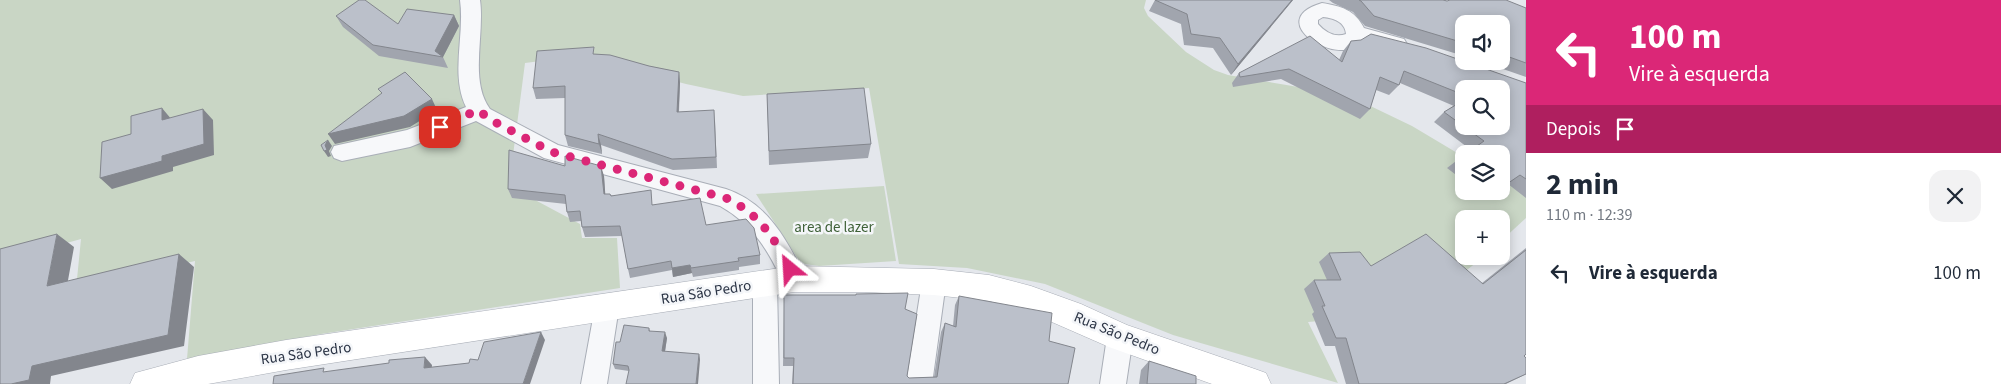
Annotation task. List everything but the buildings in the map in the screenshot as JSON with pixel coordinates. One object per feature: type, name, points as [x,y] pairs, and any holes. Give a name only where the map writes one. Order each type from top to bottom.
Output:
[{"type":"street","points":[[470,0],[473,25],[470,77],[472,99],[478,110],[491,120],[552,152],[726,198],[754,215],[770,233],[794,280]]},
{"type":"street","points":[[1357,33],[1413,48]]},
{"type":"street","points":[[342,152],[410,138],[478,110]]},
{"type":"street","name":"Rua São Pedro","points":[[146,384],[198,371],[286,354],[374,343],[765,283],[794,280],[865,279],[934,282],[989,288],[1070,314],[1120,337],[1255,384]]},
{"type":"street","points":[[919,384],[934,282]]},
{"type":"street","points":[[765,283],[766,384]]},
{"type":"street","points":[[594,384],[608,307]]},
{"type":"street","points":[[1112,384],[1120,337]]},
{"type":"green space","points":[[0,0],[1146,0],[1144,8],[1148,16],[1186,52],[1214,70],[1228,75],[1334,93],[1360,101],[1412,126],[1455,152],[1455,200],[1510,200],[1510,184],[1526,194],[1526,218],[1510,233],[1510,210],[1455,210],[1455,265],[1473,265],[1442,289],[1392,315],[1308,322],[1338,383],[1173,335],[1045,284],[967,268],[899,264],[869,88],[743,96],[686,84],[580,56],[525,63],[509,186],[580,224],[582,238],[617,238],[620,288],[321,334],[187,359],[195,261],[76,289],[81,239],[9,259],[0,259]]},
{"type":"green space","name":"area de lazer","points":[[884,186],[896,261],[819,266],[805,264],[798,259],[756,194]]},
{"type":"route","points":[[440,127],[478,110],[491,120],[552,152],[726,198],[746,208],[754,215],[770,233],[790,269]]}]
